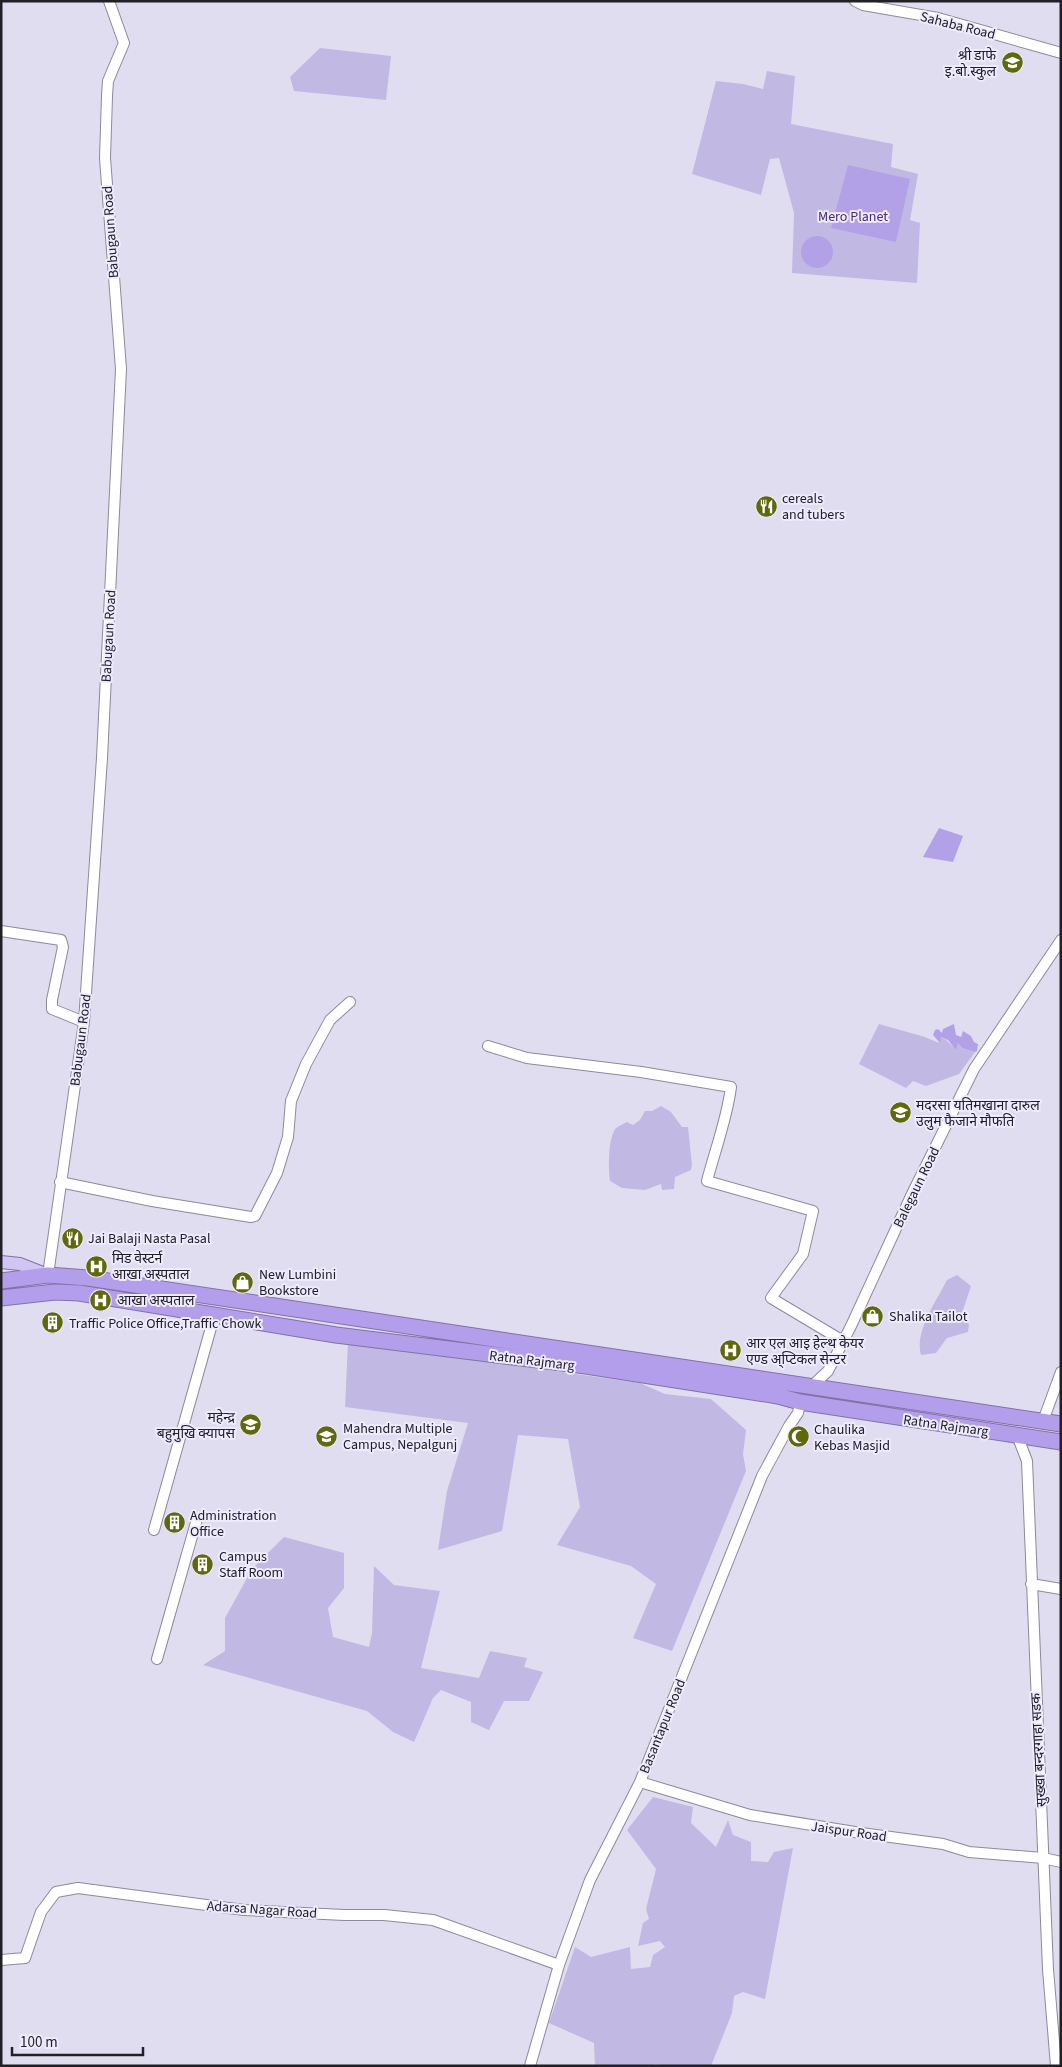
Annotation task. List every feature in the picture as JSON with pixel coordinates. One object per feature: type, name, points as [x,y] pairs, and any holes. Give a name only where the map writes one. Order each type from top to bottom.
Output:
[{"type":"highway","name":"Ratna Rajmarg","points":[[1,1281],[48,1274],[219,1296],[806,1394],[1061,1442]]},
{"type":"highway","name":"Ratna Rajmarg","points":[[1,1298],[55,1292],[79,1293],[336,1335],[586,1366],[778,1396],[806,1394],[1061,1424]]},
{"type":"main road","points":[[1,1262],[20,1264],[48,1274]]},
{"type":"street","name":"Babugaun Road","points":[[48,1274],[84,1022],[102,758],[121,369],[105,158],[108,81],[124,43],[109,1]]},
{"type":"street","name":"Sahaba Road","points":[[855,1],[863,5],[938,18],[1061,54]]},
{"type":"street","points":[[1,932],[61,940],[63,947],[52,1000],[52,1009],[84,1022]]},
{"type":"street","name":"Balegaun Road","points":[[806,1394],[828,1371],[843,1342],[911,1196],[974,1069],[1061,940]]},
{"type":"street","points":[[60,1182],[152,1200],[251,1217],[255,1216],[277,1173],[288,1137],[290,1102],[306,1064],[330,1020],[350,1002]]},
{"type":"street","points":[[488,1046],[527,1058],[641,1072],[730,1087],[728,1111],[719,1135],[707,1181],[813,1212],[803,1254],[771,1298],[843,1342]]},
{"type":"street","points":[[154,1530],[214,1317],[207,1315]]},
{"type":"street","points":[[1043,1422],[1061,1372]]},
{"type":"street","name":"Basantapur Road","points":[[530,2066],[559,1965],[590,1880],[640,1782],[762,1476],[789,1426],[798,1414],[806,1394]]},
{"type":"street","name":"सुख्खा बन्दरगाहा सडक","points":[[1018,1435],[1027,1462],[1048,1969],[1056,2066]]},
{"type":"street","points":[[157,1660],[197,1519]]},
{"type":"street","points":[[1031,1584],[1061,1589]]},
{"type":"street","name":"Jaispur Road","points":[[640,1782],[758,1816],[861,1834],[943,1844],[970,1852],[1043,1858],[1061,1862]]},
{"type":"street","name":"Adarsa Nagar Road","points":[[1,1960],[25,1958],[41,1912],[56,1892],[78,1888],[244,1910],[384,1915],[433,1920],[559,1965]]},
{"type":"green space","points":[[320,48],[391,56],[386,100],[294,91],[290,77]]},
{"type":"green space","name":"Mero Planet","points":[[767,71],[795,76],[791,124],[893,144],[891,167],[918,174],[910,220],[920,223],[917,283],[792,273],[794,213],[779,158],[770,159],[761,195],[692,174],[716,81],[743,84],[763,89]]},
{"type":"green space","points":[[879,1024],[939,1043],[941,1037],[956,1049],[958,1043],[962,1048],[975,1052],[959,1074],[926,1086],[913,1081],[906,1088],[859,1064]]},
{"type":"green space","points":[[661,1106],[671,1112],[682,1127],[688,1127],[691,1170],[675,1177],[674,1189],[662,1190],[661,1184],[645,1190],[622,1188],[610,1181],[609,1153],[613,1132],[616,1128],[627,1122],[633,1125],[640,1120],[645,1111],[652,1111]]},
{"type":"green space","points":[[957,1275],[971,1286],[963,1310],[969,1325],[968,1332],[947,1338],[936,1353],[921,1355],[921,1336],[928,1316],[947,1280]]},
{"type":"green space","points":[[348,1342],[640,1383],[665,1394],[711,1399],[746,1430],[743,1454],[746,1471],[672,1651],[633,1638],[656,1584],[631,1566],[557,1545],[580,1507],[568,1439],[518,1435],[502,1531],[438,1550],[447,1491],[468,1423],[345,1407]]},
{"type":"green space","points":[[284,1537],[344,1553],[344,1588],[328,1608],[333,1637],[369,1647],[372,1633],[374,1566],[394,1585],[440,1591],[421,1668],[479,1678],[490,1651],[527,1658],[524,1667],[543,1672],[529,1701],[504,1701],[489,1730],[471,1722],[471,1702],[441,1690],[433,1698],[414,1742],[393,1732],[367,1711],[203,1665],[225,1651],[225,1618],[252,1569]]},
{"type":"green space","points":[[653,1797],[693,1807],[691,1823],[716,1847],[728,1820],[733,1835],[751,1842],[751,1861],[768,1862],[774,1852],[793,1848],[765,1999],[743,1992],[734,1996],[732,2013],[711,2066],[667,2066],[654,2064],[653,2066],[595,2066],[594,2043],[549,2023],[575,1947],[591,1957],[630,1947],[631,1969],[650,1967],[653,1955],[665,1947],[660,1941],[638,1946],[643,1923],[649,1919],[646,1909],[656,1869],[627,1830]]},
{"type":"shaded area","points":[[848,165],[910,179],[896,242],[831,228]]},
{"type":"shaded area","points":[[817,236],[823,237],[828,241],[832,246],[832,258],[828,263],[823,267],[817,268],[811,267],[806,263],[802,258],[801,252],[802,246],[806,241],[811,237]]},
{"type":"shaded area","points":[[939,828],[963,836],[953,862],[923,857]]},
{"type":"shaded area","points":[[954,1024],[956,1035],[961,1037],[963,1031],[971,1036],[974,1042],[978,1044],[977,1051],[962,1048],[958,1043],[956,1050],[948,1040],[941,1037],[940,1043],[933,1035],[935,1030],[938,1029],[942,1033],[943,1029]]},
{"type":"place","name":"श्री डाफे इ.बाे.स्कुल","points":[[1012,63]]},
{"type":"place","name":"cereals and tubers","points":[[766,506]]},
{"type":"place","name":"मदरसा यतिमखाना दारुल उलुम फैजाने माैफति","points":[[900,1113]]},
{"type":"place","name":"Jai Balaji Nasta Pasal","points":[[72,1238]]},
{"type":"place","name":"मिड वेस्टर्न आखा अस्पताल","points":[[96,1266]]},
{"type":"place","name":"New Lumbini Bookstore","points":[[243,1282]]},
{"type":"place","name":"आखा अस्पताल","points":[[101,1300]]},
{"type":"place","name":"Shalika Tailot","points":[[873,1316]]},
{"type":"place","name":"Traffic Police Office,Traffic Chowk","points":[[53,1323]]},
{"type":"place","name":"आर एल आइ हेल्थ केयर एण्ड अ्प्टिकल सेन्टर","points":[[730,1351]]},
{"type":"place","name":"महेन्द्र बहुमुखि क्यापस","points":[[251,1425]]},
{"type":"place","name":"Mahendra Multiple Campus, Nepalgunj","points":[[327,1436]]},
{"type":"place","name":"Chaulika Kebas Masjid","points":[[798,1437]]},
{"type":"place","name":"Administration Office","points":[[174,1523]]},
{"type":"place","name":"Campus Staff Room","points":[[203,1564]]}]
